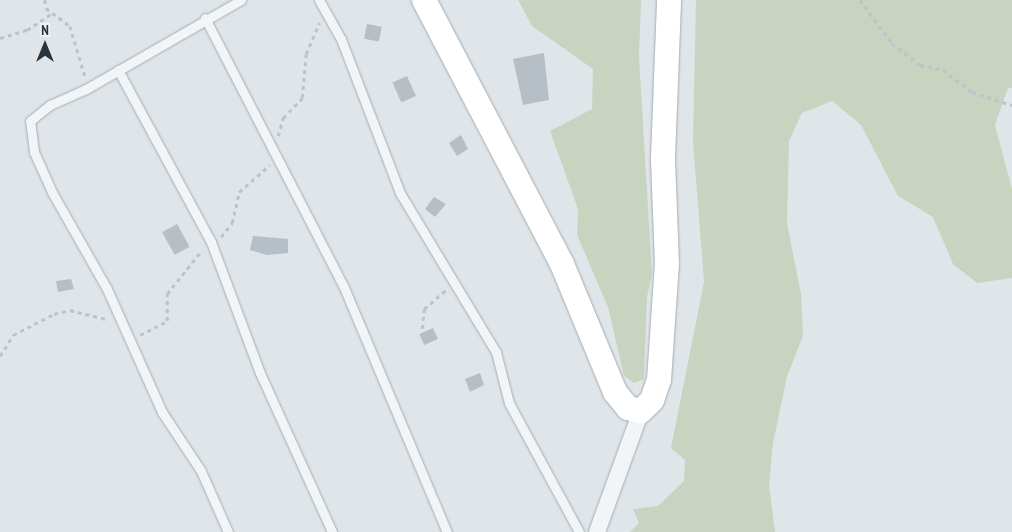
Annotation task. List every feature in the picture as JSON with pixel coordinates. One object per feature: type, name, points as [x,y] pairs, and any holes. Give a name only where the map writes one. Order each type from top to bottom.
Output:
[{"type":"main road","points":[[424,0],[562,264],[615,392],[628,408],[641,411],[652,400],[659,380],[666,264],[663,158],[669,0]]},
{"type":"street","points":[[596,532],[641,411]]},
{"type":"lane","points":[[228,532],[201,471],[162,412],[107,288],[52,192],[30,131],[33,115],[86,90],[204,18],[241,0]]},
{"type":"lane","points":[[319,0],[328,13],[400,194],[458,285],[496,352],[509,403],[579,532]]},
{"type":"lane","points":[[204,18],[275,151],[343,285],[447,532]]},
{"type":"lane","points":[[118,70],[211,242],[260,373],[332,532]]},
{"type":"path","points":[[45,0],[52,13],[63,17],[77,43],[86,90]]},
{"type":"path","points":[[860,0],[892,43],[920,65],[943,70],[972,92],[1012,105]]},
{"type":"path","points":[[0,38],[26,30],[52,13]]},
{"type":"path","points":[[131,341],[167,321],[167,294],[211,242],[232,223],[239,192],[271,164],[283,118],[302,98],[306,54],[328,13]]},
{"type":"path","points":[[422,328],[421,316],[430,299],[458,285]]},
{"type":"path","points":[[0,356],[13,335],[70,310],[106,318],[125,330]]},
{"type":"green space","points":[[518,0],[641,0],[639,57],[652,274],[647,297],[644,379],[634,383],[624,376],[608,307],[577,235],[578,209],[550,131],[592,109],[593,69],[532,26]]},
{"type":"green space","points":[[696,0],[1012,0],[1012,88],[1008,88],[995,125],[1012,189],[1012,278],[977,283],[953,264],[933,217],[898,196],[861,125],[832,101],[802,113],[789,141],[787,223],[801,294],[803,336],[787,376],[773,443],[769,485],[775,532],[630,532],[639,523],[633,509],[658,506],[684,481],[685,460],[671,448],[704,282],[693,141]]},
{"type":"building","points":[[367,24],[382,27],[379,42],[364,39]]},
{"type":"building","points":[[544,53],[549,100],[523,105],[513,59]]},
{"type":"building","points":[[407,76],[416,96],[401,103],[392,83]]},
{"type":"building","points":[[461,135],[468,149],[457,156],[449,143]]},
{"type":"building","points":[[434,197],[446,204],[435,217],[425,209]]},
{"type":"building","points":[[177,224],[190,247],[175,255],[162,232]]},
{"type":"building","points":[[253,236],[288,239],[288,253],[267,255],[250,250]]},
{"type":"building","points":[[71,279],[74,289],[58,292],[56,281]]},
{"type":"building","points":[[433,328],[438,339],[424,345],[419,334]]},
{"type":"building","points":[[480,373],[484,385],[470,392],[465,379]]}]
